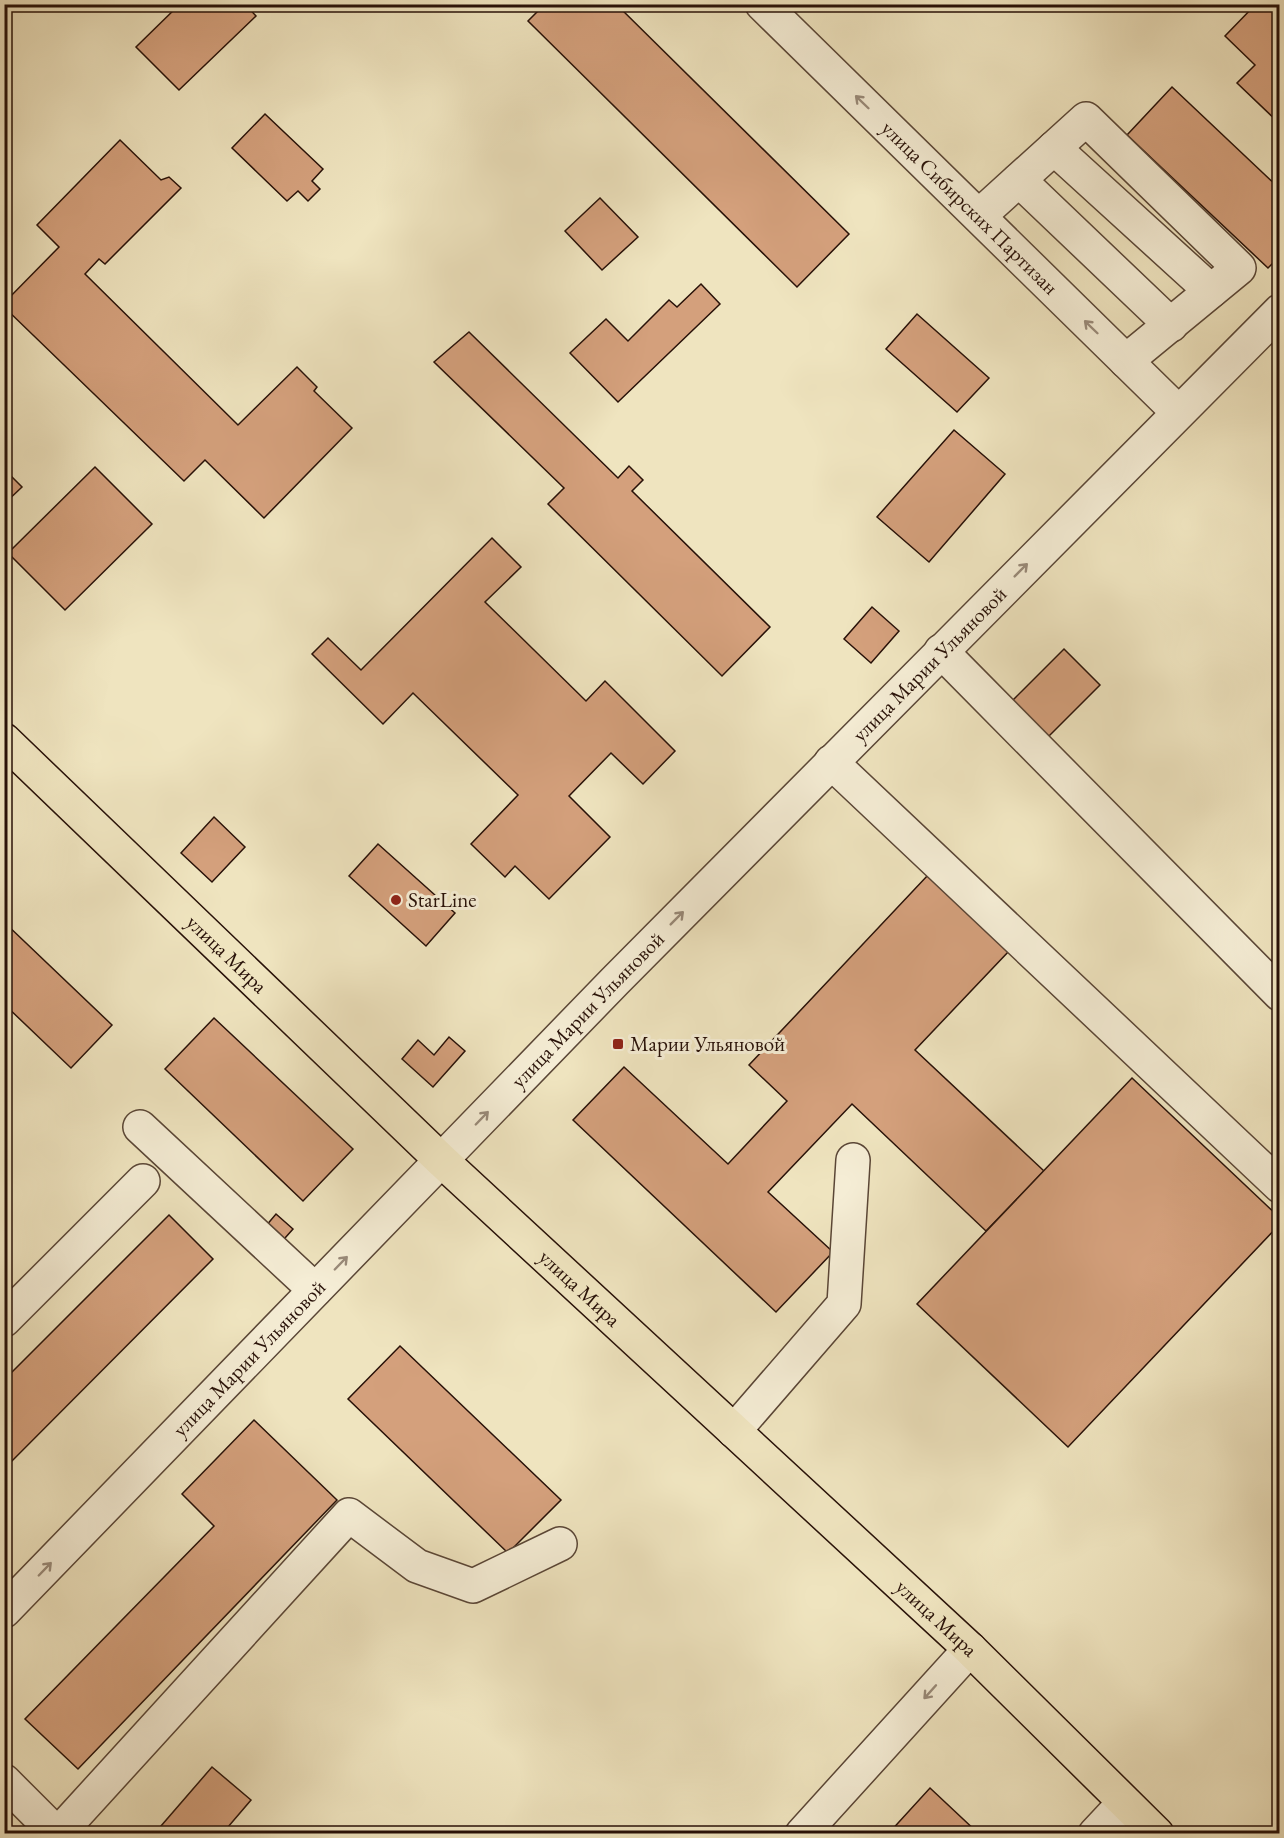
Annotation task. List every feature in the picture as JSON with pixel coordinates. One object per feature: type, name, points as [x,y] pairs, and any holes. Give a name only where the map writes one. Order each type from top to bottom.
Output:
[{"type":"main road","name":"улица Мира","points":[[4,740],[441,1160],[969,1649],[1157,1833]]},
{"type":"street","name":"улица Сибирских Партизан","points":[[762,4],[1178,412]]},
{"type":"street","points":[[979,216],[1086,119],[1239,268],[1126,361]]},
{"type":"street","points":[[1054,148],[1211,291]]},
{"type":"street","points":[[1018,180],[1171,325]]},
{"type":"street","name":"улица Марии Ульяновой","points":[[4,1611],[831,762],[1280,311]]},
{"type":"street","points":[[941,651],[1280,994]]},
{"type":"street","points":[[831,762],[1280,1186]]},
{"type":"street","points":[[140,1126],[315,1290]]},
{"type":"street","points":[[734,1431],[844,1304],[853,1160]]},
{"type":"street","points":[[4,1320],[143,1181]]},
{"type":"street","points":[[4,1781],[57,1833],[350,1515],[417,1566],[473,1586],[560,1544]]},
{"type":"street","points":[[802,1833],[969,1649]]},
{"type":"street","points":[[1095,1833],[1124,1803]]},
{"type":"building","points":[[180,4],[245,4],[256,16],[179,90],[136,47]]},
{"type":"building","points":[[545,4],[616,4],[849,234],[797,287],[528,21]]},
{"type":"building","points":[[1256,4],[1280,4],[1280,124],[1237,83],[1255,65],[1225,36]]},
{"type":"building","points":[[1172,87],[1280,189],[1280,256],[1268,268],[1127,135]]},
{"type":"building","points":[[265,114],[323,169],[312,181],[320,189],[308,201],[298,191],[287,201],[232,148]]},
{"type":"building","points":[[120,140],[161,180],[169,177],[181,188],[105,264],[99,259],[85,274],[238,425],[297,367],[317,387],[314,391],[352,428],[264,518],[205,460],[184,481],[4,307],[4,303],[59,247],[37,225]]},
{"type":"building","points":[[600,198],[638,237],[602,270],[565,231]]},
{"type":"building","points":[[701,284],[720,304],[618,402],[570,353],[606,319],[628,341],[669,300],[677,307]]},
{"type":"building","points":[[917,314],[989,378],[957,412],[886,349]]},
{"type":"building","points":[[469,332],[618,478],[629,466],[643,480],[632,491],[770,627],[722,676],[548,504],[564,488],[434,362]]},
{"type":"building","points":[[954,430],[1005,474],[929,562],[877,517]]},
{"type":"building","points":[[95,467],[152,524],[65,610],[8,553]]},
{"type":"building","points":[[4,469],[22,487],[4,504]]},
{"type":"building","points":[[492,538],[521,567],[485,602],[586,701],[605,681],[675,751],[643,784],[611,753],[569,796],[610,837],[549,899],[515,866],[505,877],[471,844],[518,795],[413,693],[383,724],[312,654],[328,638],[361,670]]},
{"type":"building","points":[[872,607],[899,631],[871,663],[844,639]]},
{"type":"building","points":[[1064,649],[1100,685],[1048,737],[1012,701]]},
{"type":"building","points":[[214,817],[245,847],[212,882],[181,853]]},
{"type":"building","points":[[378,844],[455,913],[426,946],[349,876]]},
{"type":"building","points":[[928,875],[1009,951],[915,1050],[1044,1171],[986,1231],[852,1104],[768,1192],[833,1252],[776,1312],[573,1120],[624,1067],[728,1164],[787,1101],[749,1065]]},
{"type":"building","points":[[4,922],[112,1025],[71,1068],[4,1004]]},
{"type":"building","points":[[214,1018],[353,1149],[303,1201],[165,1069]]},
{"type":"building","points":[[449,1037],[465,1051],[433,1087],[402,1059],[418,1040],[434,1055]]},
{"type":"building","points":[[1132,1078],[1280,1218],[1280,1224],[1068,1447],[917,1304]]},
{"type":"building","points":[[276,1214],[293,1229],[277,1247],[260,1233]]},
{"type":"building","points":[[169,1215],[213,1259],[4,1469],[4,1380]]},
{"type":"building","points":[[400,1346],[561,1500],[508,1553],[348,1399]]},
{"type":"building","points":[[254,1420],[337,1500],[78,1769],[25,1719],[214,1526],[182,1494]]},
{"type":"building","points":[[212,1767],[251,1800],[222,1834],[170,1834],[161,1826]]},
{"type":"building","points":[[930,1788],[979,1834],[888,1834]]},
{"type":"place","name":"StarLine","points":[[396,900]]},
{"type":"place","name":"Марии Ульяновой","points":[[618,1044]]}]
